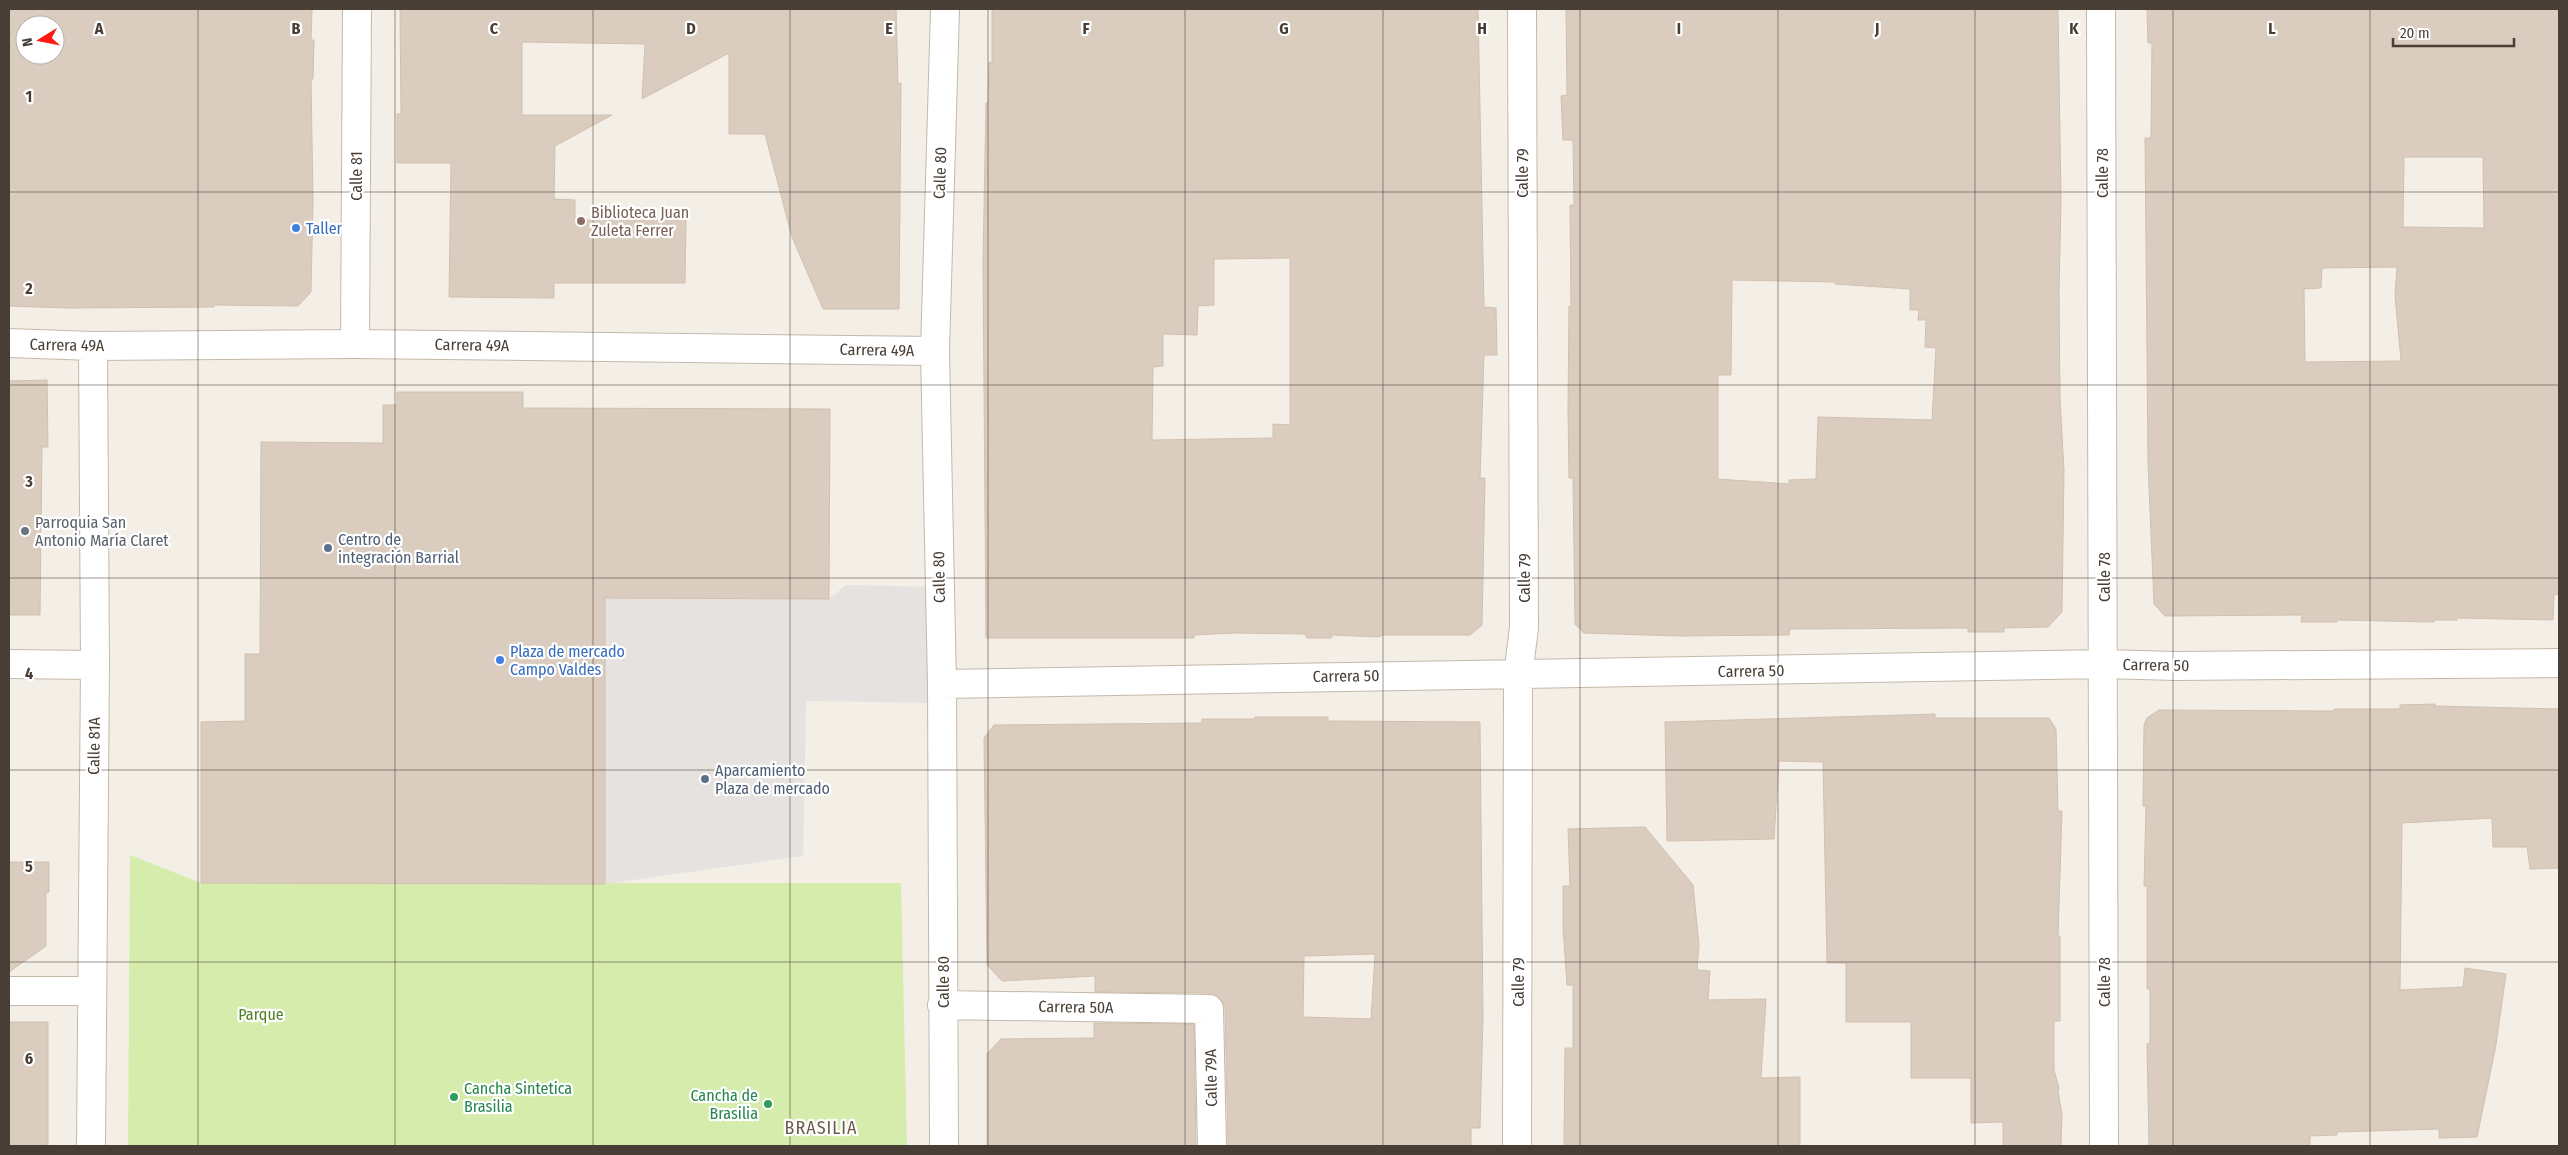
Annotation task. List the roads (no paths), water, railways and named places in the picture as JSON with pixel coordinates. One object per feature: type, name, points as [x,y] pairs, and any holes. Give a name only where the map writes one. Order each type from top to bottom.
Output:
[{"type":"street","name":"Calle 81","points":[[355,344],[357,9]]},
{"type":"street","name":"Calle 80","points":[[944,1146],[942,684],[935,351],[945,9]]},
{"type":"street","name":"Calle 79","points":[[1517,1146],[1518,676],[1524,628],[1522,9]]},
{"type":"street","name":"Calle 78","points":[[2101,9],[2104,1146]]},
{"type":"street","name":"Carrera 49A","points":[[9,344],[94,346],[355,344],[935,351]]},
{"type":"street","name":"Calle 81A","points":[[91,1146],[95,665],[94,346]]},
{"type":"street","name":"Carrera 50","points":[[942,684],[1451,674],[1518,676],[2104,664],[2186,666],[2559,663]]},
{"type":"street","points":[[9,664],[95,665]]},
{"type":"street","points":[[9,991],[92,991]]},
{"type":"street","name":"Carrera 50A","points":[[942,1006],[1209,1010]]},
{"type":"street","name":"Calle 79A","points":[[1209,1010],[1212,1146]]},
{"type":"place","name":"Biblioteca Juan Zuleta Ferrer","points":[[581,221]]},
{"type":"place","name":"Taller","points":[[296,228]]},
{"type":"place","name":"Parroquia San Antonio María Claret","points":[[25,531]]},
{"type":"place","name":"Centro de integración Barrial","points":[[328,548]]},
{"type":"place","name":"Plaza de mercado Campo Valdes","points":[[500,660]]},
{"type":"place","name":"Aparcamiento Plaza de mercado","points":[[705,779]]},
{"type":"place","name":"Cancha Sintetica Brasilia","points":[[454,1097]]},
{"type":"place","name":"Cancha de Brasilia","points":[[768,1104]]},
{"type":"district","name":"BRASILIA","points":[[821,1128]]},
{"type":"park label","name":"Parque","points":[[261,1014]]}]
